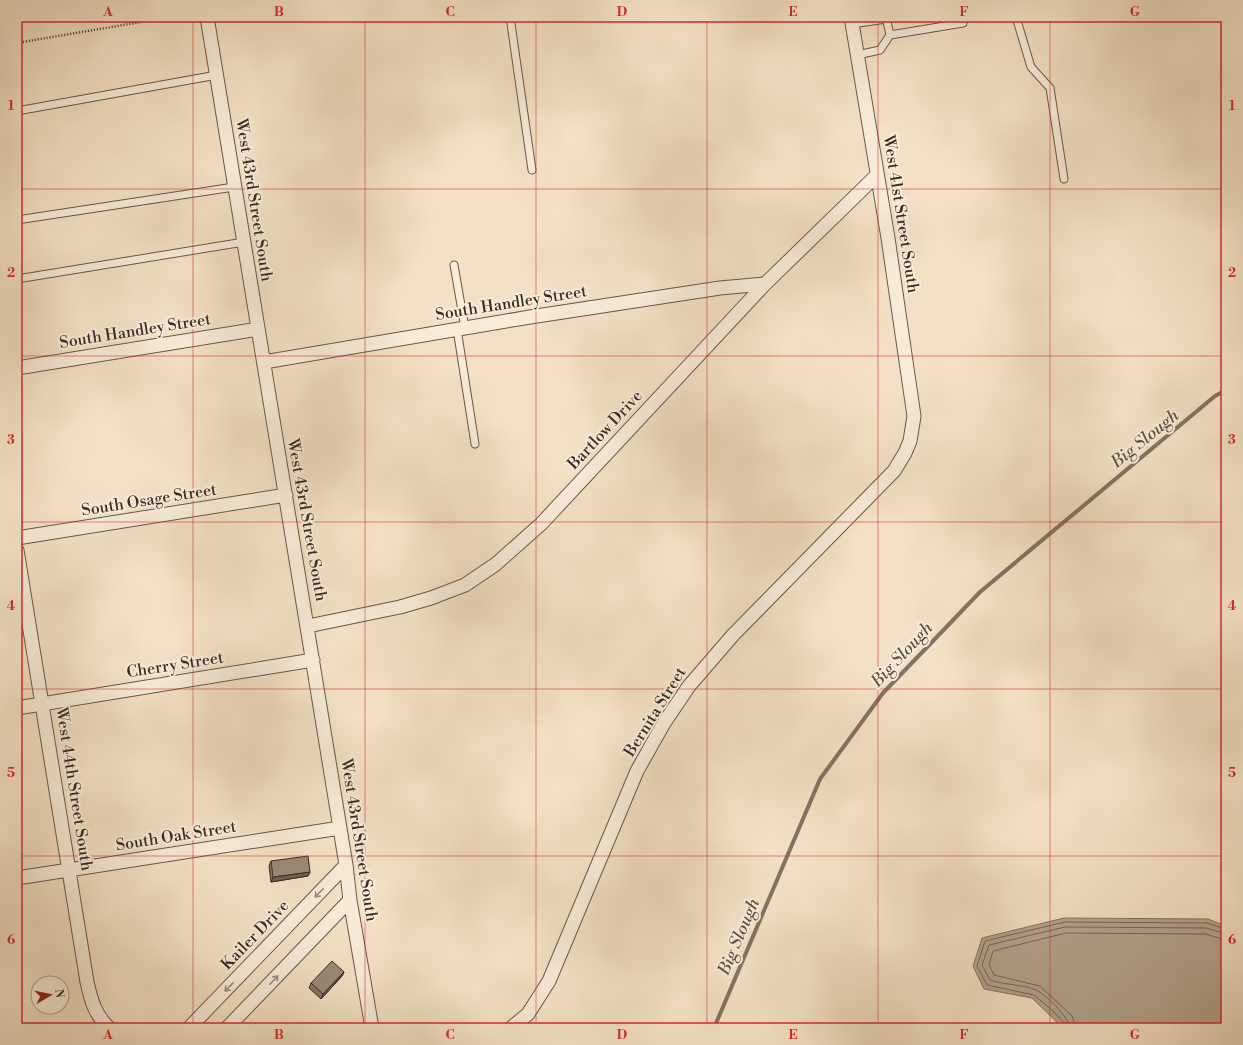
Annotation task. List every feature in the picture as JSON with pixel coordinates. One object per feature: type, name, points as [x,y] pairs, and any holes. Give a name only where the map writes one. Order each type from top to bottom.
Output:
[{"type":"street","name":"West 43rd Street South","points":[[208,17],[234,187],[308,626],[346,865],[350,900],[372,1028]]},
{"type":"street","name":"West 41st Street South","points":[[851,20],[878,175],[914,416]]},
{"type":"street","name":"Bartlow Drive","points":[[308,626],[400,607],[465,585],[484,574],[541,524],[765,284],[878,175]]},
{"type":"street","name":"South Handley Street","points":[[264,362],[461,328],[720,288],[765,284]]},
{"type":"street","name":"South Handley Street","points":[[17,368],[258,329]]},
{"type":"street","name":"Bernita Street","points":[[511,1028],[528,1014],[549,982],[637,771],[664,723],[689,686],[732,635],[843,525],[894,471],[905,453],[910,441],[914,416]]},
{"type":"street","name":"South Osage Street","points":[[17,538],[286,495]]},
{"type":"street","name":"West 44th Street South","points":[[17,550],[91,1001],[101,1020],[109,1028]]},
{"type":"street","name":"Cherry Street","points":[[17,708],[313,660]]},
{"type":"street","name":"South Oak Street","points":[[17,878],[340,828]]},
{"type":"street","name":"Kailer Drive","points":[[189,1028],[346,865]]},
{"type":"street","points":[[227,1028],[350,900]]},
{"type":"lane","points":[[510,17],[532,170]]},
{"type":"lane","points":[[890,35],[963,23],[962,17]]},
{"type":"lane","points":[[1016,17],[1031,67],[1050,88],[1064,179]]},
{"type":"lane","points":[[851,20],[886,18],[890,35],[880,50],[857,55]]},
{"type":"lane","points":[[17,111],[217,75]]},
{"type":"lane","points":[[17,220],[234,187]]},
{"type":"lane","points":[[17,279],[244,242]]},
{"type":"lane","points":[[454,265],[475,444]]},
{"type":"path","points":[[17,43],[171,17]]},
{"type":"water","points":[[1064,918],[1208,919],[1226,926],[1226,1028],[1063,1028],[1032,998],[984,989],[973,966],[982,938]]},
{"type":"building","points":[[308,856],[310,872],[273,877],[271,861]]},
{"type":"building","points":[[332,961],[344,972],[323,994],[311,983]]},
{"type":"waterway","name":"Big Slough","points":[[714,1028],[820,779],[883,693],[980,592],[1215,396],[1226,390]]}]
